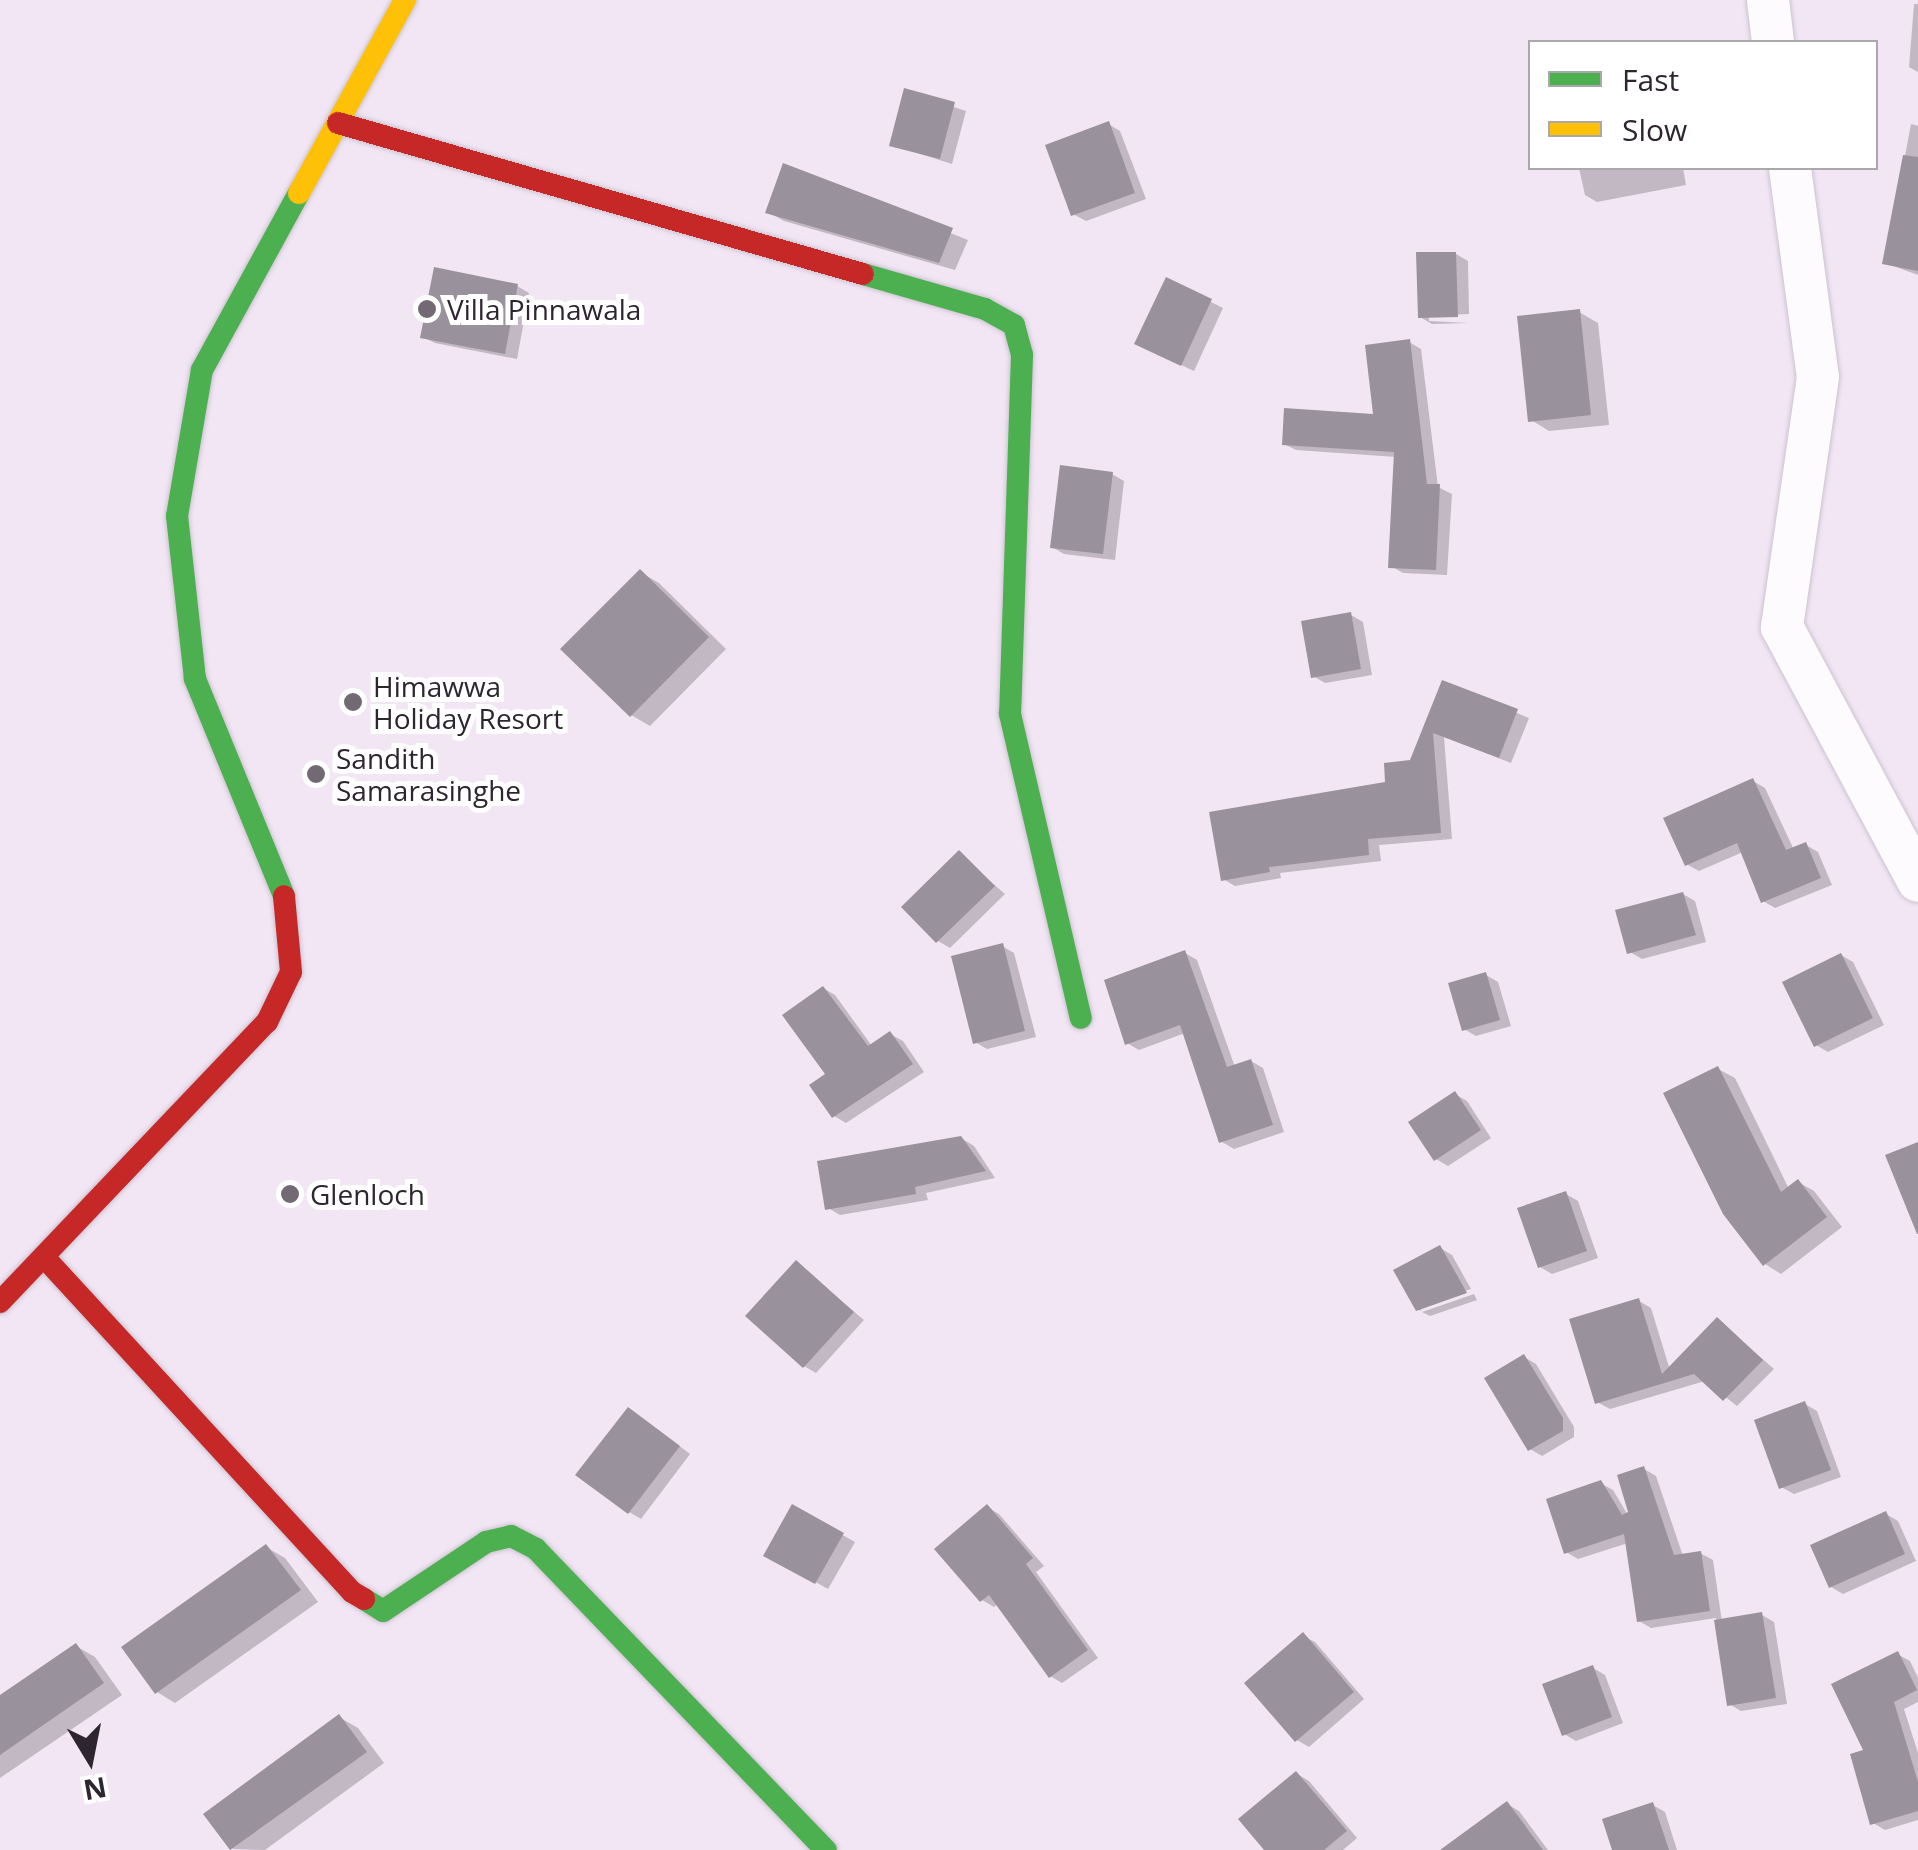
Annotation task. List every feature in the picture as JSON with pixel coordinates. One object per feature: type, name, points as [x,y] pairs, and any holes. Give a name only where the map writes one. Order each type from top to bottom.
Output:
[{"type":"street","points":[[0,1302],[267,1022],[291,972],[283,884],[195,679],[177,516],[202,370],[405,0]]},
{"type":"street","points":[[1768,0],[1774,40]]},
{"type":"street","points":[[338,123],[985,309],[1014,325],[1022,355],[1010,714],[1082,1018]]},
{"type":"street","points":[[1790,170],[1818,377],[1782,627],[1918,881]]},
{"type":"street","points":[[44,1257],[352,1592],[383,1611],[486,1542],[511,1536],[536,1549],[826,1850]]},
{"type":"building","points":[[904,88],[955,102],[940,159],[889,146]]},
{"type":"building","points":[[1109,121],[1135,193],[1071,216],[1045,145]]},
{"type":"building","points":[[1903,155],[1918,157],[1918,271],[1882,264]]},
{"type":"building","points":[[783,163],[953,228],[939,263],[765,213]]},
{"type":"building","points":[[1416,252],[1456,252],[1458,317],[1418,318]]},
{"type":"building","points":[[434,267],[518,284],[505,354],[420,338]]},
{"type":"building","points":[[1166,277],[1212,299],[1181,366],[1134,344]]},
{"type":"building","points":[[1580,309],[1591,415],[1528,422],[1517,316]]},
{"type":"building","points":[[1410,339],[1427,484],[1440,484],[1436,570],[1388,568],[1394,452],[1282,445],[1284,408],[1373,414],[1365,345]]},
{"type":"building","points":[[1060,465],[1113,472],[1103,554],[1050,548]]},
{"type":"building","points":[[640,569],[709,637],[630,717],[560,649]]},
{"type":"building","points":[[1351,612],[1361,669],[1311,678],[1301,621]]},
{"type":"building","points":[[1442,680],[1518,709],[1499,758],[1433,733],[1441,833],[1368,839],[1369,855],[1269,867],[1270,872],[1221,881],[1209,812],[1385,782],[1384,763],[1410,760]]},
{"type":"building","points":[[1753,778],[1786,850],[1806,842],[1821,878],[1761,903],[1737,843],[1685,866],[1663,818]]},
{"type":"building","points":[[959,850],[995,886],[936,943],[901,907]]},
{"type":"building","points":[[1683,892],[1696,935],[1627,954],[1615,910]]},
{"type":"building","points":[[1003,943],[1025,1031],[973,1044],[951,956]]},
{"type":"building","points":[[1185,950],[1227,1067],[1251,1059],[1273,1125],[1219,1143],[1180,1025],[1125,1045],[1104,980]]},
{"type":"building","points":[[1841,953],[1873,1018],[1814,1047],[1782,982]]},
{"type":"building","points":[[1486,972],[1500,1020],[1462,1031],[1448,983]]},
{"type":"building","points":[[823,986],[868,1046],[890,1031],[913,1064],[832,1118],[809,1085],[825,1074],[782,1015]]},
{"type":"building","points":[[1718,1066],[1781,1192],[1798,1179],[1827,1217],[1763,1266],[1723,1214],[1663,1093]]},
{"type":"building","points":[[1455,1091],[1481,1130],[1434,1161],[1408,1122]]},
{"type":"building","points":[[961,1136],[986,1171],[915,1187],[916,1194],[825,1210],[817,1161]]},
{"type":"building","points":[[1918,1142],[1918,1234],[1917,1234],[1885,1155]]},
{"type":"building","points":[[1566,1191],[1587,1251],[1538,1268],[1517,1208]]},
{"type":"building","points":[[1440,1245],[1467,1293],[1416,1311],[1393,1270]]},
{"type":"building","points":[[796,1260],[854,1312],[803,1368],[745,1316]]},
{"type":"building","points":[[1639,1298],[1662,1374],[1717,1317],[1763,1360],[1723,1401],[1694,1374],[1595,1404],[1569,1319]]},
{"type":"building","points":[[1524,1354],[1563,1418],[1563,1431],[1528,1451],[1484,1378]]},
{"type":"building","points":[[1805,1401],[1831,1470],[1779,1489],[1754,1420]]},
{"type":"building","points":[[628,1407],[680,1446],[628,1514],[575,1475]]},
{"type":"building","points":[[1644,1466],[1674,1555],[1701,1551],[1710,1611],[1637,1622],[1624,1534],[1564,1554],[1546,1499],[1601,1480],[1622,1515],[1628,1512],[1617,1475]]},
{"type":"building","points":[[792,1504],[844,1533],[815,1584],[763,1556]]},
{"type":"building","points":[[987,1504],[1033,1558],[1026,1564],[1088,1650],[1049,1678],[989,1595],[980,1602],[934,1549]]},
{"type":"building","points":[[1886,1511],[1905,1554],[1829,1588],[1810,1545]]},
{"type":"building","points":[[266,1544],[301,1590],[155,1694],[121,1647]]},
{"type":"building","points":[[1762,1612],[1776,1698],[1727,1706],[1714,1620]]},
{"type":"building","points":[[1303,1632],[1354,1692],[1295,1742],[1244,1683]]},
{"type":"building","points":[[76,1643],[104,1683],[0,1755],[0,1695]]},
{"type":"building","points":[[1898,1651],[1917,1690],[1894,1702],[1918,1782],[1918,1811],[1870,1825],[1850,1754],[1863,1750],[1831,1684]]},
{"type":"building","points":[[1593,1665],[1612,1717],[1562,1736],[1542,1684]]},
{"type":"building","points":[[339,1714],[367,1752],[230,1850],[203,1814]]},
{"type":"building","points":[[1296,1771],[1347,1831],[1324,1850],[1264,1850],[1238,1819]]},
{"type":"building","points":[[1507,1801],[1543,1850],[1440,1850]]},
{"type":"building","points":[[1653,1802],[1669,1850],[1612,1850],[1602,1819]]},
{"type":"traffic: fast","points":[[284,896],[195,679],[177,516],[202,370],[299,193]]},
{"type":"traffic: fast","points":[[863,274],[985,309],[1014,325],[1022,355],[1010,714],[1081,1018]]},
{"type":"traffic: fast","points":[[364,1599],[383,1611],[486,1542],[511,1536],[536,1549],[826,1850]]},
{"type":"traffic: slow","points":[[299,193],[405,0]]},
{"type":"traffic: jam","points":[[338,123],[863,274]]},
{"type":"traffic: jam","points":[[0,1302],[267,1022],[291,972],[284,896]]},
{"type":"traffic: jam","points":[[44,1257],[352,1592],[364,1599]]},
{"type":"place","name":"Villa Pinnawala","points":[[427,309]]},
{"type":"place","name":"Himawwa Holiday Resort","points":[[353,702]]},
{"type":"place","name":"Sandith Samarasinghe","points":[[316,774]]},
{"type":"place","name":"Glenloch","points":[[290,1194]]}]
